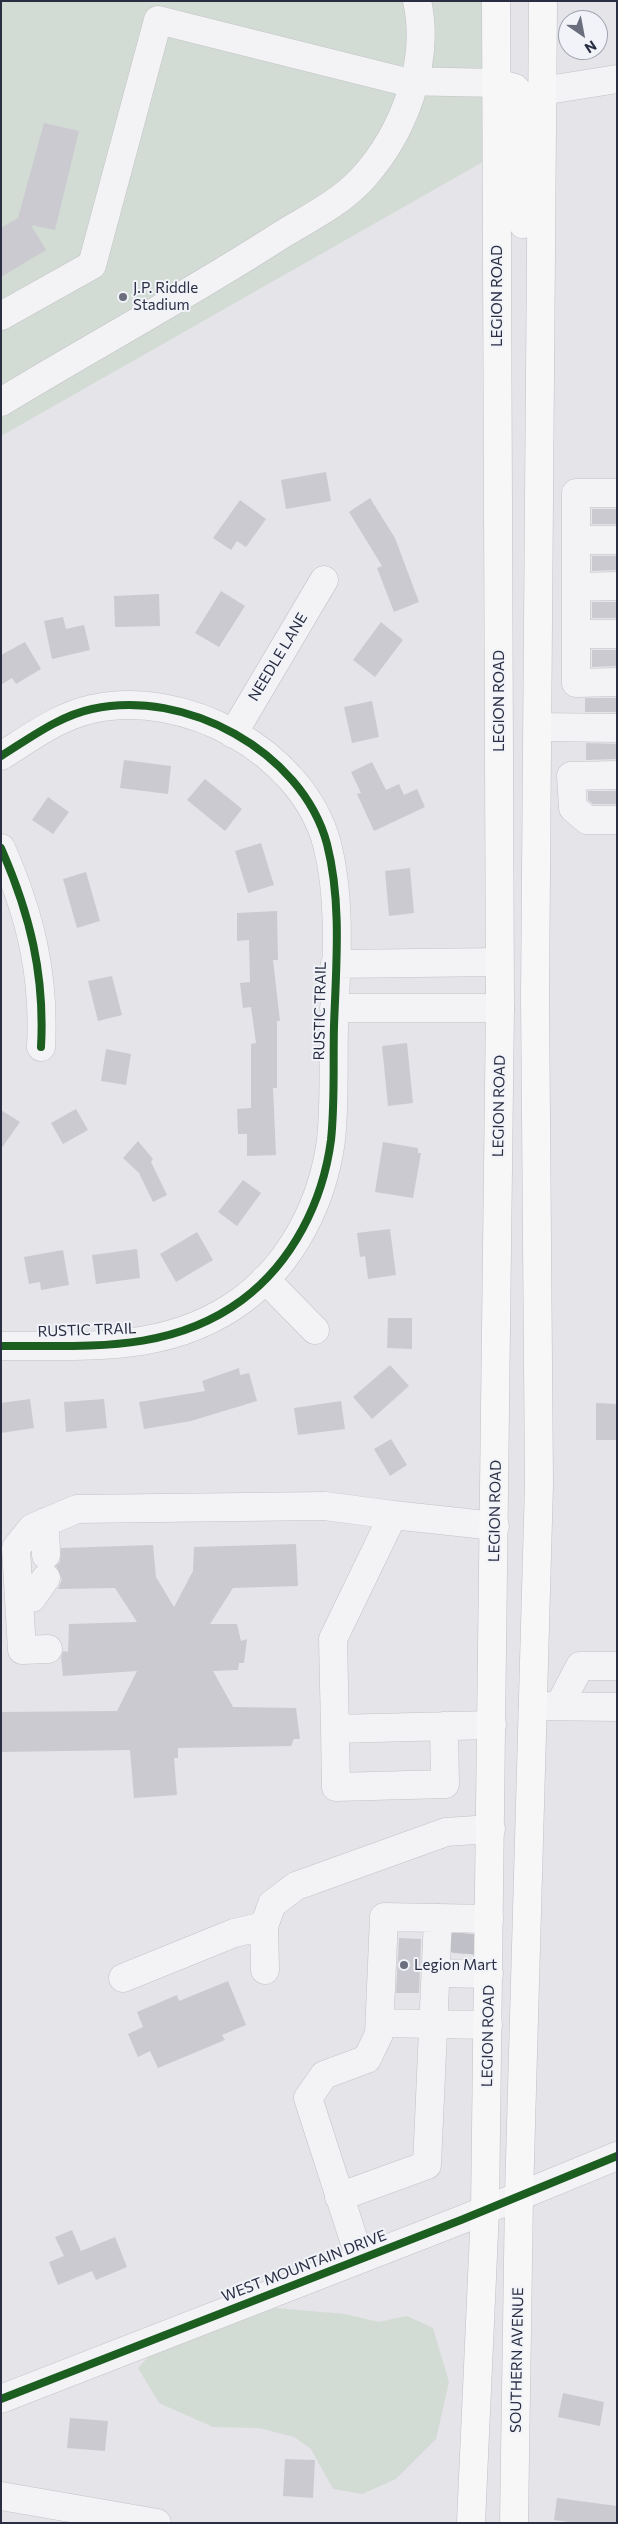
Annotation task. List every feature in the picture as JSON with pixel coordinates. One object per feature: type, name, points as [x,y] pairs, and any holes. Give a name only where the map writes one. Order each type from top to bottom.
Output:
[{"type":"main road","name":"LEGION ROAD","points":[[485,2210],[500,1008],[496,1]]},
{"type":"main road","points":[[520,2196],[546,1706],[540,1484],[536,946],[543,1]]},
{"type":"main road","points":[[497,83],[515,88],[520,94],[525,367],[530,387],[541,404]]},
{"type":"main road","points":[[498,584],[512,612],[516,805],[522,932],[536,946]]},
{"type":"main road","points":[[499,962],[514,969],[518,983],[518,1027],[525,1165],[537,1182]]},
{"type":"main road","name":"SOUTHERN AVENUE","points":[[514,2523],[520,2196]]},
{"type":"main road","points":[[472,2523],[485,2210]]},
{"type":"street","points":[[1,402],[254,253],[338,199],[361,180],[395,134],[414,82],[419,39],[417,1]]},
{"type":"street","points":[[1,316],[92,265],[158,20],[414,82],[497,83]]},
{"type":"street","points":[[542,92],[617,80]]},
{"type":"street","points":[[617,493],[576,493],[576,683],[617,682]]},
{"type":"street","points":[[576,540],[617,540]]},
{"type":"street","name":"NEEDLE LANE","points":[[233,734],[324,580]]},
{"type":"street","points":[[576,587],[617,586]]},
{"type":"street","points":[[576,634],[617,634]]},
{"type":"street","name":"RUSTIC TRAIL","points":[[1,756],[58,721],[90,709],[119,705],[149,704],[178,710],[206,719],[233,734],[284,771],[303,794],[318,819],[326,843],[334,881],[335,964],[331,1136],[328,1161],[320,1190],[309,1217],[292,1247],[265,1279],[243,1299],[214,1318],[187,1330],[155,1340],[125,1344],[1,1346]]},
{"type":"street","points":[[538,728],[617,728]]},
{"type":"street","points":[[617,776],[571,776],[573,808],[587,820],[617,820]]},
{"type":"street","points":[[1,848],[30,926],[40,973],[43,1012],[41,1047]]},
{"type":"street","points":[[335,964],[499,962]]},
{"type":"street","points":[[334,1008],[500,1008]]},
{"type":"street","points":[[265,1279],[315,1330]]},
{"type":"street","points":[[48,1649],[22,1650],[16,1548],[32,1528],[77,1509],[325,1506],[495,1526]]},
{"type":"street","points":[[393,1515],[333,1640],[336,1787],[445,1784],[444,1726]]},
{"type":"street","points":[[19,1598],[32,1598],[46,1567],[45,1522]]},
{"type":"street","points":[[546,1706],[580,1666],[617,1666]]},
{"type":"street","points":[[546,1706],[617,1707]]},
{"type":"street","points":[[335,1729],[492,1725]]},
{"type":"street","points":[[265,1970],[264,1926],[272,1904],[296,1886],[446,1832],[491,1828]]},
{"type":"street","points":[[360,2259],[308,2098],[324,2075],[368,2059],[379,2034],[384,1917],[453,1945],[489,1974]]},
{"type":"street","points":[[340,2197],[427,2165],[434,2024],[453,1945],[490,1919]]},
{"type":"street","points":[[123,1978],[234,1933],[264,1926]]},
{"type":"street","points":[[380,2024],[488,2025]]},
{"type":"street","name":"WEST MOUNTAIN DRIVE","points":[[1,2399],[485,2210],[617,2156]]},
{"type":"street","points":[[1,2496],[93,2518],[157,2523]]},
{"type":"shaded area","name":"J.P. Riddle Stadium","points":[[1,1],[486,1],[488,159],[1,436]]},
{"type":"shaded area","points":[[275,2308],[345,2314],[379,2322],[407,2316],[433,2328],[449,2382],[436,2439],[396,2479],[362,2494],[333,2489],[311,2449],[294,2437],[259,2428],[213,2427],[159,2403],[138,2368],[150,2355]]},
{"type":"building","points":[[44,123],[79,131],[55,230],[31,225],[46,250],[1,277],[1,228],[18,218]]},
{"type":"building","points":[[326,472],[331,501],[286,509],[281,480]]},
{"type":"building","points":[[370,498],[395,538],[419,602],[394,612],[377,568],[382,566],[349,512]]},
{"type":"building","points":[[240,500],[266,519],[246,547],[237,541],[231,550],[213,538]]},
{"type":"building","points":[[592,509],[617,509],[617,524],[592,524]]},
{"type":"building","points":[[592,556],[617,556],[617,570],[592,571]]},
{"type":"building","points":[[221,591],[245,606],[219,647],[195,633]]},
{"type":"building","points":[[159,594],[160,626],[115,627],[114,596]]},
{"type":"building","points":[[592,602],[617,602],[617,618],[592,618]]},
{"type":"building","points":[[63,617],[66,629],[84,625],[90,650],[52,659],[44,621]]},
{"type":"building","points":[[381,622],[403,640],[375,677],[353,660]]},
{"type":"building","points":[[25,642],[41,669],[16,684],[12,678],[1,685],[1,655]]},
{"type":"building","points":[[592,650],[617,650],[617,666],[592,667]]},
{"type":"building","points":[[585,698],[617,698],[617,712],[585,712]]},
{"type":"building","points":[[372,701],[379,737],[352,743],[344,707]]},
{"type":"building","points":[[586,743],[617,744],[617,759],[586,760]]},
{"type":"building","points":[[124,760],[171,766],[168,794],[120,788]]},
{"type":"building","points":[[372,762],[386,790],[399,784],[404,795],[417,789],[425,807],[374,831],[357,794],[361,793],[351,772]]},
{"type":"building","points":[[205,779],[242,809],[225,831],[187,800]]},
{"type":"building","points":[[588,791],[617,791],[617,804],[593,804],[588,800]]},
{"type":"building","points":[[48,797],[69,812],[53,834],[32,820]]},
{"type":"building","points":[[261,843],[274,885],[248,893],[235,851]]},
{"type":"building","points":[[410,868],[414,913],[389,916],[385,871]]},
{"type":"building","points":[[86,872],[100,921],[77,928],[63,879]]},
{"type":"building","points":[[277,911],[278,960],[273,960],[280,1021],[277,1021],[277,1088],[273,1088],[276,1155],[247,1156],[247,1134],[238,1134],[237,1109],[251,1108],[251,1044],[256,1043],[251,1007],[243,1008],[240,983],[250,982],[249,940],[237,941],[237,913]]},
{"type":"building","points":[[112,976],[122,1015],[98,1021],[88,981]]},
{"type":"building","points":[[407,1043],[413,1103],[388,1106],[382,1046]]},
{"type":"building","points":[[106,1049],[131,1054],[126,1085],[101,1081]]},
{"type":"building","points":[[76,1109],[88,1130],[63,1144],[51,1123]]},
{"type":"building","points":[[1,1110],[20,1122],[1,1149]]},
{"type":"building","points":[[138,1141],[153,1159],[151,1162],[167,1195],[153,1202],[139,1173],[123,1158]]},
{"type":"building","points":[[383,1142],[418,1148],[418,1153],[421,1153],[413,1198],[375,1192]]},
{"type":"building","points":[[243,1180],[261,1193],[237,1226],[218,1212]]},
{"type":"building","points":[[390,1229],[396,1275],[368,1279],[365,1256],[360,1257],[357,1233]]},
{"type":"building","points":[[197,1232],[213,1260],[176,1282],[160,1254]]},
{"type":"building","points":[[137,1249],[140,1278],[96,1284],[92,1255]]},
{"type":"building","points":[[63,1250],[69,1285],[41,1290],[40,1282],[29,1284],[24,1257]]},
{"type":"building","points":[[388,1318],[412,1318],[412,1349],[387,1348]]},
{"type":"building","points":[[390,1365],[409,1386],[372,1419],[353,1397]]},
{"type":"building","points":[[239,1368],[240,1375],[249,1373],[257,1401],[191,1421],[144,1429],[139,1402],[205,1391],[202,1381]]},
{"type":"building","points":[[30,1399],[34,1428],[1,1433],[1,1403]]},
{"type":"building","points":[[104,1399],[107,1428],[66,1432],[64,1402]]},
{"type":"building","points":[[341,1401],[345,1429],[298,1435],[294,1408]]},
{"type":"building","points":[[596,1403],[617,1404],[617,1440],[596,1440]]},
{"type":"building","points":[[391,1439],[407,1465],[390,1476],[374,1449]]},
{"type":"building","points":[[296,1544],[298,1586],[233,1588],[210,1624],[237,1624],[241,1641],[247,1639],[244,1663],[239,1663],[238,1670],[213,1671],[233,1707],[296,1708],[300,1739],[294,1739],[291,1746],[178,1748],[178,1758],[174,1758],[177,1795],[134,1798],[130,1750],[1,1752],[1,1712],[117,1711],[137,1671],[63,1676],[61,1657],[63,1651],[68,1652],[69,1624],[137,1622],[115,1588],[58,1589],[62,1579],[56,1566],[60,1562],[61,1548],[153,1545],[156,1577],[174,1607],[193,1571],[194,1547]]},
{"type":"building","points":[[453,1934],[466,1934],[465,1954],[452,1953]]},
{"type":"building","points":[[399,1938],[421,1939],[419,1993],[396,1993]]},
{"type":"building","points":[[228,1981],[246,2025],[222,2035],[225,2040],[158,2068],[150,2051],[138,2057],[128,2034],[143,2027],[137,2012],[177,1995],[179,2001]]},
{"type":"building","points":[[72,2230],[81,2251],[115,2237],[127,2267],[96,2280],[92,2271],[58,2285],[49,2262],[64,2256],[55,2237]]},
{"type":"building","points":[[563,2393],[604,2402],[600,2426],[558,2417]]},
{"type":"building","points":[[70,2418],[108,2421],[105,2451],[67,2448]]},
{"type":"building","points":[[285,2459],[315,2460],[313,2498],[283,2496]]},
{"type":"building","points":[[557,2498],[617,2506],[617,2523],[576,2523],[554,2520]]},
{"type":"tunnel","points":[[460,1953],[462,1933]]},
{"type":"cycle path","points":[[1,756],[45,728],[80,712],[127,705],[164,708],[200,718],[235,734],[266,755],[293,781],[313,811],[327,844],[332,866],[337,935],[333,1112],[327,1163],[321,1185],[303,1229],[276,1268],[242,1300],[214,1317],[186,1330],[126,1343],[65,1346],[1,1346]]},
{"type":"cycle path","points":[[1,848],[20,897],[33,945],[41,995],[41,1047]]},
{"type":"cycle path","points":[[1,2399],[461,2220],[617,2156]]},
{"type":"place","name":"J.P. Riddle Stadium","points":[[123,297]]},
{"type":"place","name":"Legion Mart","points":[[404,1965]]}]
